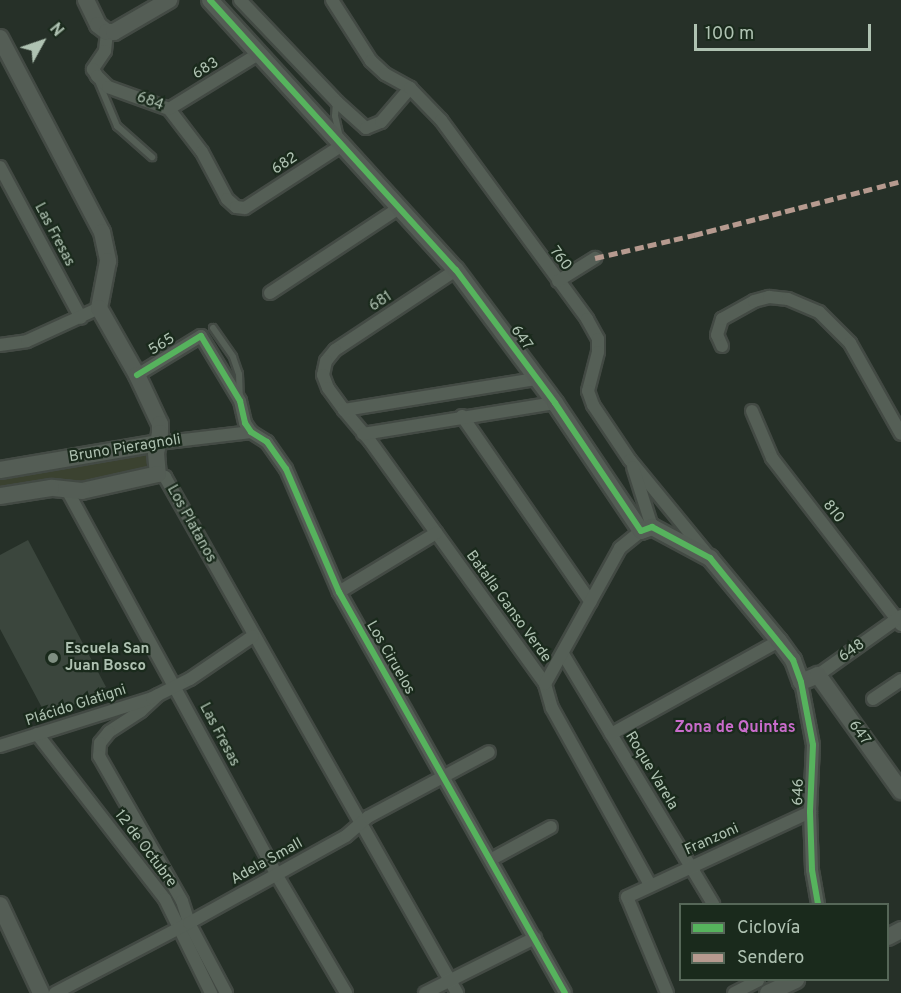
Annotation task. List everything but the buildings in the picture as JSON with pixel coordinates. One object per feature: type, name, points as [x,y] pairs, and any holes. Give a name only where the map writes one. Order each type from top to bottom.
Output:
[{"type":"street","points":[[86,0],[98,25],[107,32],[114,32],[169,0]]},
{"type":"street","name":"647","points":[[210,0],[456,270],[646,529],[710,558],[793,660],[801,682]]},
{"type":"street","points":[[240,0],[337,102],[366,128],[374,126],[410,88]]},
{"type":"street","name":"760","points":[[332,0],[371,61],[385,74],[410,88],[441,120],[587,319],[597,339],[598,352],[588,391],[593,405],[630,460],[710,558]]},
{"type":"street","points":[[97,76],[93,69],[105,51],[107,32]]},
{"type":"street","points":[[0,38],[102,232],[108,261],[99,308],[27,341],[0,345]]},
{"type":"street","name":"683","points":[[169,109],[258,54]]},
{"type":"street","name":"684","points":[[97,76],[108,87],[169,109],[202,152],[227,199],[236,207],[245,207]]},
{"type":"street","name":"682","points":[[245,207],[341,146]]},
{"type":"street","name":"Las Fresas","points":[[0,167],[81,318]]},
{"type":"street","points":[[270,292],[399,208]]},
{"type":"street","points":[[558,281],[595,258]]},
{"type":"street","name":"681","points":[[326,361],[335,350],[456,270]]},
{"type":"street","points":[[722,346],[717,335],[718,328],[722,319],[733,311],[769,297],[803,304],[819,312],[850,343],[901,434]]},
{"type":"street","name":"Los Platanos","points":[[99,308],[137,375],[160,424],[158,474],[165,477],[359,824],[457,993]]},
{"type":"street","name":"565","points":[[137,375],[201,336],[240,401]]},
{"type":"street","name":"Batalla Ganso Verde","points":[[326,361],[323,375],[325,381],[344,410],[545,684],[552,708],[650,885]]},
{"type":"street","points":[[344,410],[536,379]]},
{"type":"street","points":[[240,401],[245,423],[250,432]]},
{"type":"street","points":[[363,434],[462,416],[555,403]]},
{"type":"street","name":"810","points":[[752,411],[772,458],[900,620]]},
{"type":"street","points":[[462,416],[591,602]]},
{"type":"street","name":"Bruno Pieragnoli","points":[[0,470],[158,443],[250,432]]},
{"type":"street","name":"Los Ciruelos","points":[[250,432],[267,442],[286,469],[339,592],[492,859],[565,993]]},
{"type":"street","points":[[545,684],[620,548],[646,529],[630,460]]},
{"type":"street","name":"Bruno Pieragnoli","points":[[0,496],[51,488],[82,491],[158,474]]},
{"type":"street","name":"Las Fresas","points":[[67,489],[177,687],[276,874],[346,993]]},
{"type":"street","points":[[339,592],[436,533]]},
{"type":"street","name":"648","points":[[801,682],[818,675],[900,620]]},
{"type":"street","name":"Plácido Glatigni","points":[[0,746],[177,687],[253,636]]},
{"type":"street","points":[[611,734],[779,641]]},
{"type":"street","name":"Roque Varela","points":[[563,654],[712,903]]},
{"type":"street","name":"647","points":[[818,675],[901,791]]},
{"type":"street","points":[[873,699],[901,680]]},
{"type":"street","name":"646","points":[[801,682],[813,745],[810,812],[812,870],[818,903]]},
{"type":"street","name":"12 de Octubre","points":[[158,695],[141,711],[109,732],[100,743],[99,756],[182,901],[184,926],[211,993]]},
{"type":"street","name":"12 de Octubre","points":[[38,734],[165,898],[226,993]]},
{"type":"street","name":"Adela Small","points":[[55,993],[184,926],[346,836],[359,824],[489,752]]},
{"type":"street","name":"Franzoni","points":[[667,993],[627,897],[810,812]]},
{"type":"street","points":[[492,859],[551,827]]},
{"type":"street","points":[[0,905],[40,993]]},
{"type":"street","points":[[424,993],[535,938]]},
{"type":"street","points":[[734,993],[791,981]]},
{"type":"lane","points":[[97,76],[117,126],[152,157]]},
{"type":"lane","points":[[337,102],[335,116],[341,146]]},
{"type":"lane","points":[[213,328],[225,343],[239,374],[240,401]]},
{"type":"green space","points":[[158,443],[158,474],[0,496],[0,470]]},
{"type":"marked path","points":[[595,258],[694,235],[901,181]]},
{"type":"cycle path","points":[[210,0],[456,270],[555,403],[641,531],[652,527],[710,558],[793,660],[801,682],[813,745],[810,812],[812,870],[818,903]]},
{"type":"cycle path","points":[[137,375],[201,336],[240,401],[245,423],[251,432],[267,442],[286,469],[339,592],[565,993]]},
{"type":"place","name":"Escuela San Juan Bosco","points":[[53,658]]},
{"type":"district","name":"Zona de Quintas","points":[[735,728]]}]
